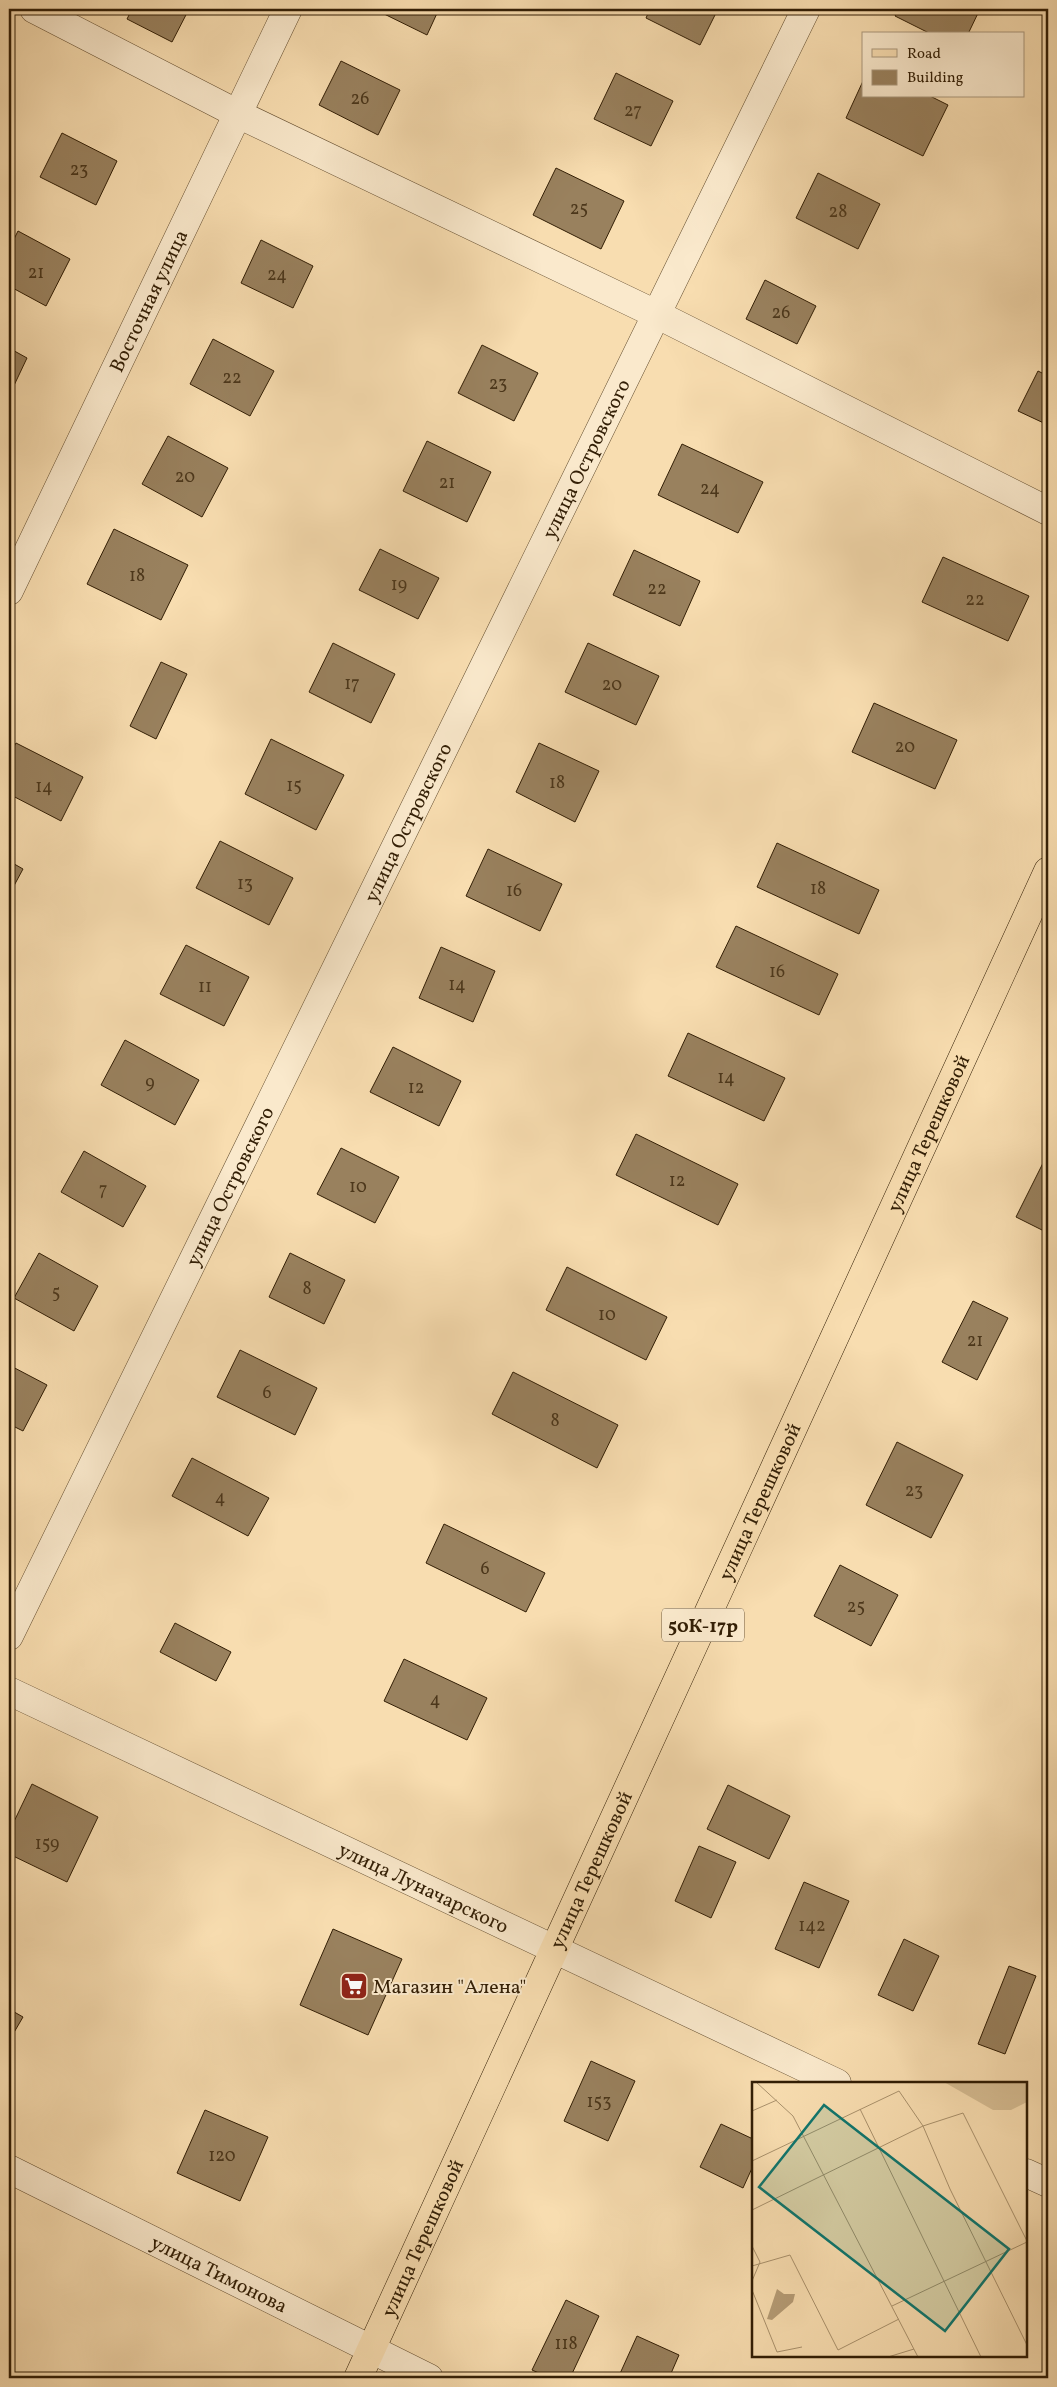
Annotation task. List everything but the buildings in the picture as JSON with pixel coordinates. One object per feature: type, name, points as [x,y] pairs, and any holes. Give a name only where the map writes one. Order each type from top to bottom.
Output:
[{"type":"main road","name":"улица Терешковой","points":[[358,2378],[1048,871]]},
{"type":"street","points":[[34,9],[238,114],[656,314],[1048,511]]},
{"type":"street","name":"Восточная улица","points":[[9,591],[288,9]]},
{"type":"street","name":"улица Островского","points":[[9,1636],[806,9]]},
{"type":"street","name":"улица Луначарского","points":[[9,1692],[836,2082]]},
{"type":"street","name":"улица Тимонова","points":[[9,2169],[429,2378]]},
{"type":"street","points":[[1027,2174],[1048,2184]]},
{"type":"place","name":"Магазин \"Алена\"","points":[[354,1986]]}]
